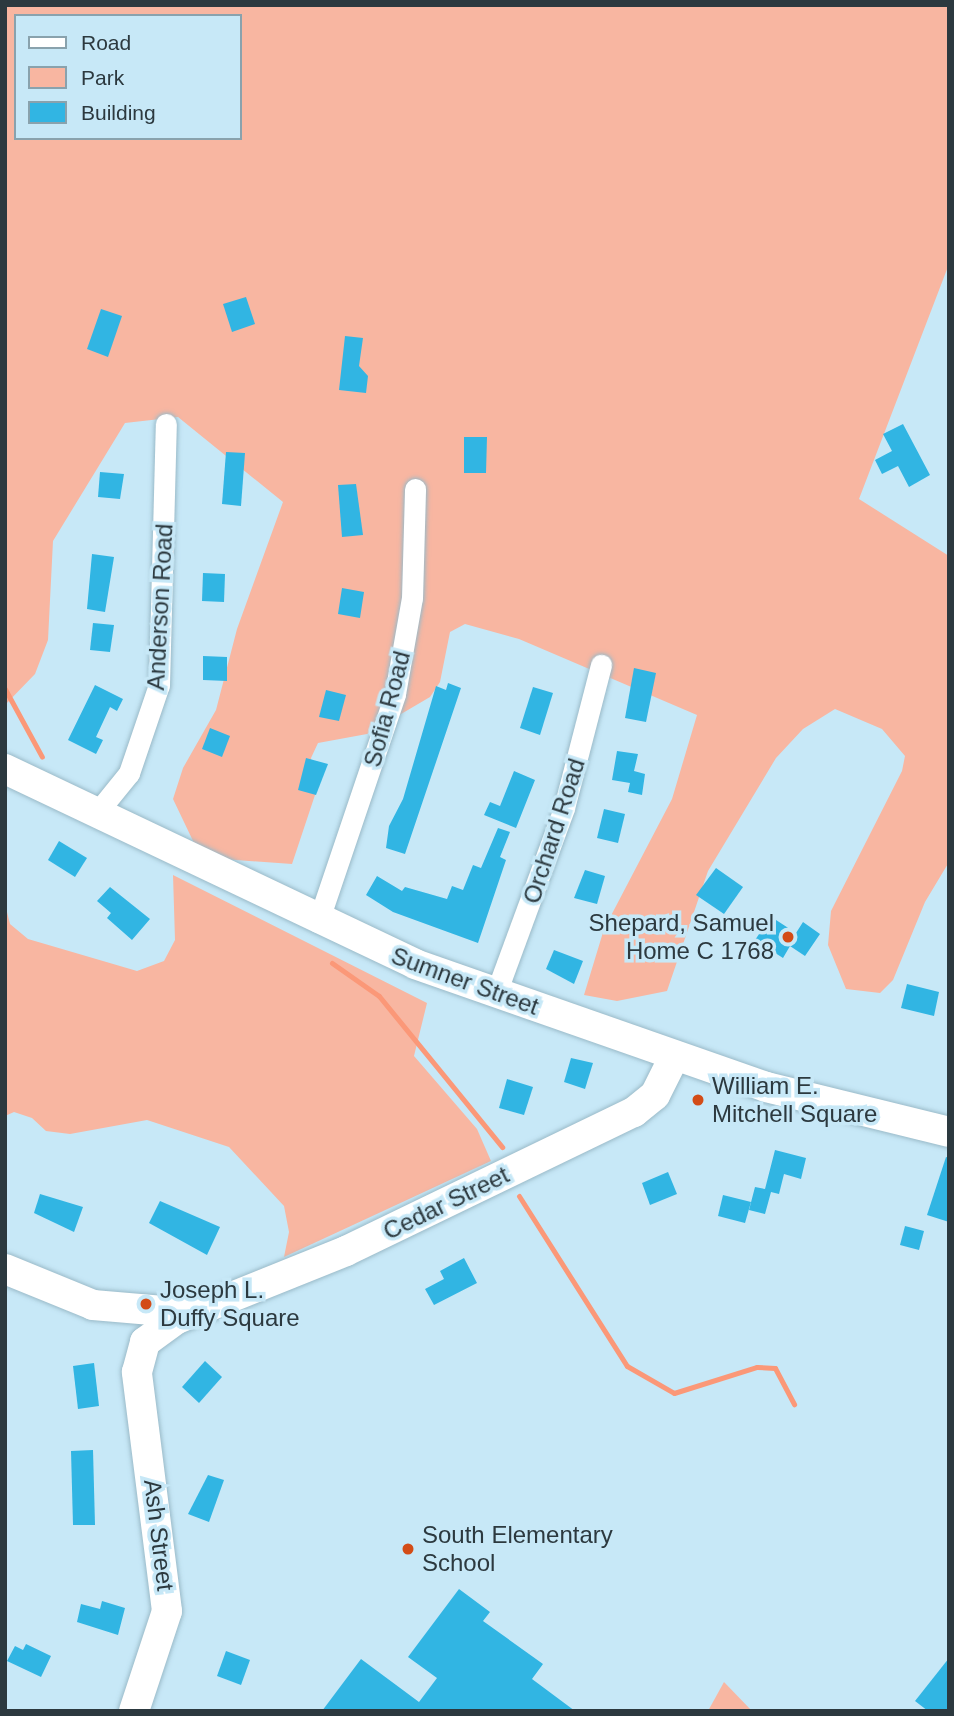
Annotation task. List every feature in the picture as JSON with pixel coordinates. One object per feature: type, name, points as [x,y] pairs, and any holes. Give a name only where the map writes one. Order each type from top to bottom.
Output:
[{"type":"street","name":"Anderson Road","points":[[95,815],[129,773],[159,685],[166,424]]},
{"type":"street","name":"Sofia Road","points":[[318,922],[397,683],[412,598],[415,489]]},
{"type":"street","name":"Orchard Road","points":[[496,993],[564,808],[601,665]]},
{"type":"street","name":"Sumner Street","points":[[5,769],[318,922],[496,993],[674,1057],[779,1091],[949,1132]]},
{"type":"street","name":"Cedar Street","points":[[5,1269],[93,1304],[117,1321],[137,1354],[154,1333],[190,1313],[346,1251],[634,1112],[655,1095],[674,1057]]},
{"type":"street","name":"Cedar Street","points":[[93,1304],[190,1313]]},
{"type":"street","name":"Ash Street","points":[[134,1711],[163,1632],[168,1600],[137,1354]]},
{"type":"green space","points":[[5,5],[949,5],[949,264],[859,499],[949,556],[949,862],[925,902],[893,980],[880,993],[846,989],[828,945],[831,911],[902,771],[905,756],[882,729],[835,709],[803,729],[776,758],[708,871],[667,991],[617,1001],[584,995],[604,929],[672,799],[697,715],[519,639],[465,624],[450,632],[440,682],[430,697],[367,734],[318,743],[311,758],[316,792],[292,864],[222,859],[194,843],[173,799],[183,768],[216,710],[237,629],[283,502],[178,417],[125,423],[53,541],[48,640],[35,674],[5,705]]},
{"type":"green space","points":[[173,875],[427,1003],[414,1056],[477,1129],[491,1161],[284,1257],[289,1232],[284,1206],[229,1147],[147,1120],[70,1134],[46,1131],[32,1118],[14,1112],[5,1116],[5,904],[10,924],[28,939],[137,971],[164,961],[175,940]]},
{"type":"green space","points":[[724,1682],[752,1711],[708,1711]]},
{"type":"building","points":[[246,297],[255,324],[232,332],[223,304]]},
{"type":"building","points":[[101,309],[122,316],[108,357],[87,349]]},
{"type":"building","points":[[345,336],[363,338],[359,366],[368,376],[366,393],[339,390]]},
{"type":"building","points":[[903,424],[930,475],[909,487],[898,466],[882,474],[875,460],[892,451],[883,434]]},
{"type":"building","points":[[464,437],[487,437],[486,473],[464,473]]},
{"type":"building","points":[[226,452],[245,453],[241,506],[222,504]]},
{"type":"building","points":[[100,472],[124,474],[120,499],[98,497]]},
{"type":"building","points":[[356,484],[363,535],[342,537],[338,485]]},
{"type":"building","points":[[92,554],[114,557],[105,612],[87,609]]},
{"type":"building","points":[[203,573],[225,574],[224,602],[202,601]]},
{"type":"building","points":[[342,588],[364,592],[360,618],[338,614]]},
{"type":"building","points":[[93,623],[114,625],[110,652],[90,650]]},
{"type":"building","points":[[203,656],[227,657],[227,681],[203,680]]},
{"type":"building","points":[[634,668],[656,673],[646,722],[625,718]]},
{"type":"building","points":[[448,683],[461,688],[405,854],[386,848],[389,826],[403,799],[436,686],[446,690]]},
{"type":"building","points":[[95,685],[123,699],[117,711],[110,707],[96,737],[103,740],[96,754],[68,740]]},
{"type":"building","points":[[533,687],[553,693],[540,735],[520,728]]},
{"type":"building","points":[[326,690],[346,695],[339,721],[319,717]]},
{"type":"building","points":[[210,728],[230,736],[222,757],[202,749]]},
{"type":"building","points":[[617,751],[638,754],[634,771],[645,774],[642,795],[628,792],[630,783],[612,780]]},
{"type":"building","points":[[306,758],[328,764],[316,795],[298,790]]},
{"type":"building","points":[[514,771],[535,780],[516,828],[484,815],[490,802],[500,806]]},
{"type":"building","points":[[604,809],[625,814],[618,843],[597,838]]},
{"type":"building","points":[[498,828],[510,832],[500,857],[506,860],[478,943],[393,912],[366,895],[377,876],[402,891],[405,887],[447,899],[452,886],[463,890],[473,865],[481,868]]},
{"type":"building","points":[[59,841],[87,858],[75,877],[48,860]]},
{"type":"building","points":[[716,868],[743,887],[724,914],[696,895]]},
{"type":"building","points":[[585,870],[605,876],[597,904],[574,898]]},
{"type":"building","points":[[110,887],[150,919],[132,940],[107,918],[111,913],[97,901]]},
{"type":"building","name":"Shepard, Samuel Home C 1768","points":[[776,920],[796,933],[803,922],[820,934],[805,956],[790,946],[783,958],[755,940],[768,921],[773,925]]},
{"type":"building","points":[[554,950],[583,961],[574,984],[546,969]]},
{"type":"building","points":[[907,984],[939,992],[934,1016],[901,1008]]},
{"type":"building","points":[[571,1058],[593,1063],[585,1089],[564,1082]]},
{"type":"building","points":[[507,1079],[533,1087],[524,1115],[499,1108]]},
{"type":"building","points":[[775,1150],[806,1158],[801,1179],[784,1174],[779,1194],[771,1192],[765,1214],[749,1210],[755,1187],[765,1189]]},
{"type":"building","points":[[946,1157],[949,1158],[949,1222],[927,1215]]},
{"type":"building","points":[[668,1172],[677,1194],[650,1205],[642,1183]]},
{"type":"building","points":[[40,1194],[83,1207],[74,1232],[34,1213]]},
{"type":"building","points":[[723,1195],[751,1202],[745,1223],[718,1216]]},
{"type":"building","points":[[160,1201],[220,1227],[207,1255],[149,1223]]},
{"type":"building","points":[[905,1226],[924,1231],[919,1250],[900,1245]]},
{"type":"building","points":[[464,1258],[477,1283],[434,1305],[425,1289],[444,1279],[440,1271]]},
{"type":"building","points":[[205,1361],[222,1377],[199,1403],[182,1387]]},
{"type":"building","points":[[94,1363],[99,1406],[78,1409],[73,1366]]},
{"type":"building","points":[[93,1450],[95,1525],[73,1525],[71,1451]]},
{"type":"building","points":[[208,1475],[224,1480],[209,1522],[188,1514]]},
{"type":"building","points":[[459,1589],[490,1612],[483,1621],[543,1664],[532,1679],[575,1711],[322,1711],[361,1659],[419,1702],[437,1678],[408,1657]]},
{"type":"building","points":[[102,1601],[125,1608],[118,1635],[77,1622],[81,1604],[100,1609]]},
{"type":"building","points":[[26,1644],[51,1656],[41,1677],[7,1661],[15,1646],[23,1650]]},
{"type":"building","points":[[226,1651],[250,1660],[241,1685],[217,1676]]},
{"type":"building","points":[[949,1658],[949,1711],[928,1711],[915,1701]]},
{"type":"waterway","points":[[5,689],[42,757]]},
{"type":"waterway","points":[[332,963],[379,996],[502,1147]]},
{"type":"waterway","points":[[519,1196],[627,1366],[674,1393],[757,1367],[775,1368],[794,1404]]},
{"type":"place","name":"Shepard, Samuel Home C 1768","points":[[788,937]]},
{"type":"place","name":"William E. Mitchell Square","points":[[698,1100]]},
{"type":"place","name":"Joseph L. Duffy Square","points":[[146,1304]]},
{"type":"place","name":"South Elementary School","points":[[408,1549]]}]
